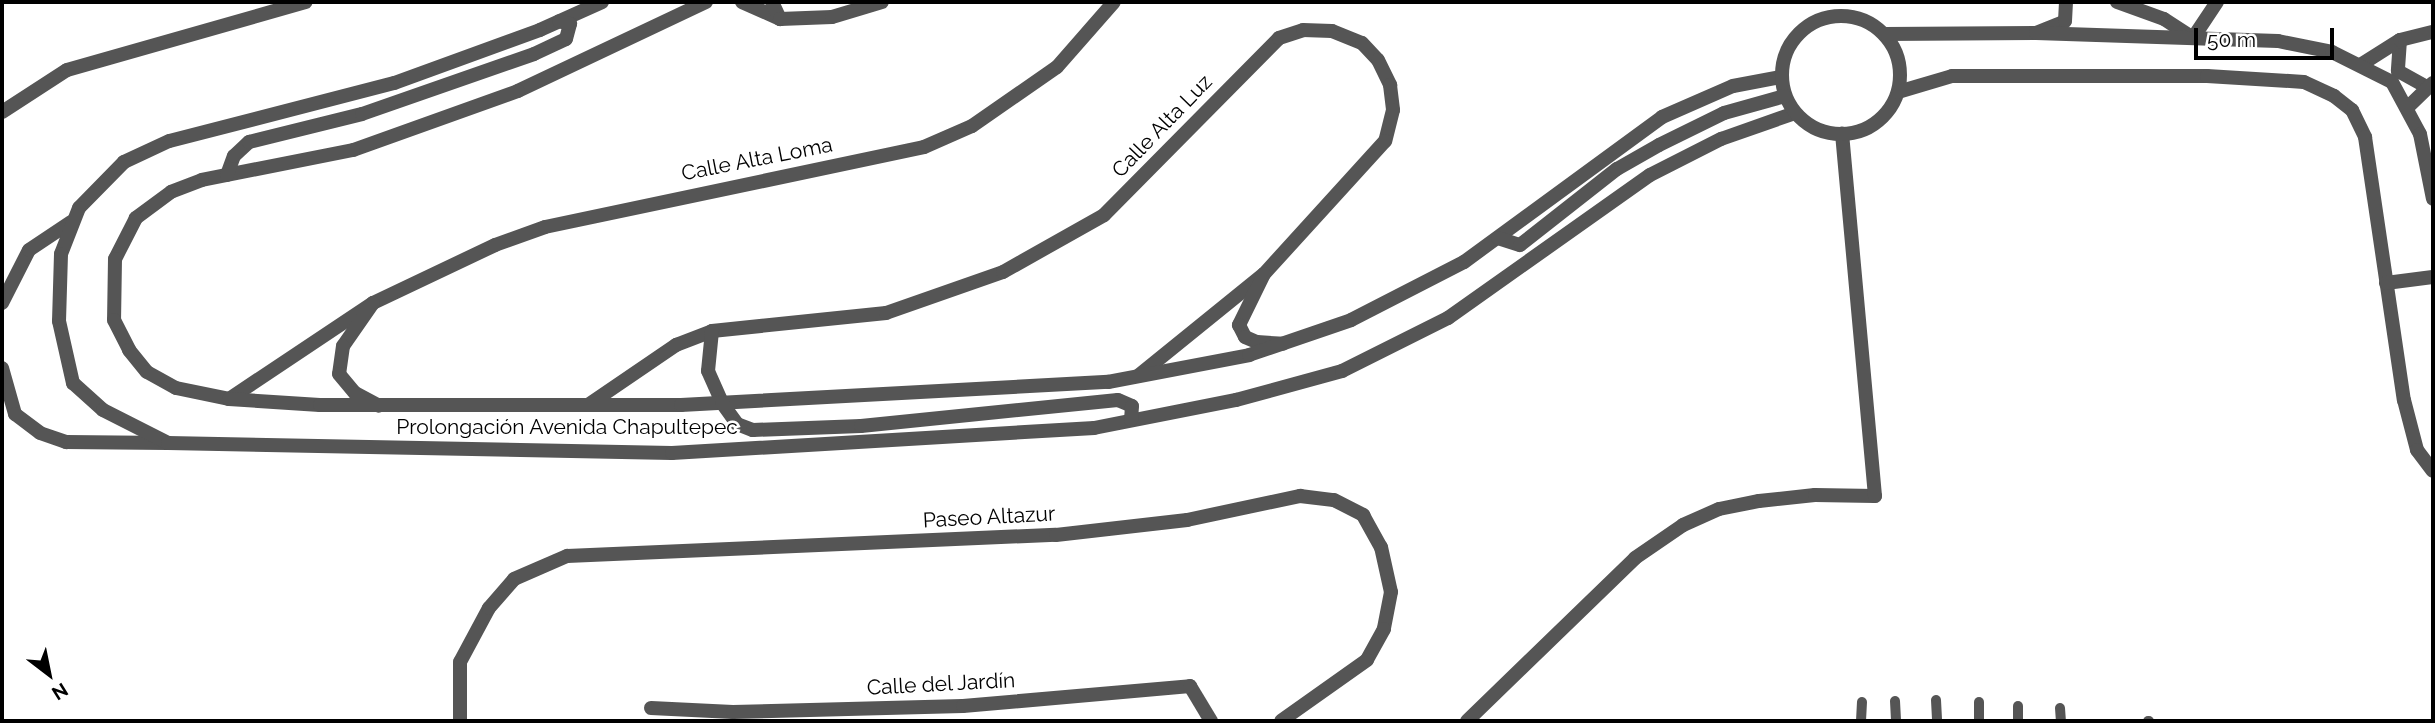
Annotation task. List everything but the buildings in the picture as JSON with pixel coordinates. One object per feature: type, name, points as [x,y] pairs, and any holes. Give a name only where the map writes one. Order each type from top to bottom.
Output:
[{"type":"street","points":[[2,112],[67,70],[306,2]]},
{"type":"street","name":"Prolongación Avenida Chapultepec","points":[[602,2],[559,21],[394,83],[145,150],[107,177],[71,222],[57,287],[59,321],[73,383],[103,410],[168,443],[671,453],[895,443],[1131,421],[1236,400],[1342,371],[1448,318],[1650,175],[1721,139],[1795,113]]},
{"type":"street","name":"Prolongación Avenida Chapultepec","points":[[706,2],[518,91],[353,150],[227,176],[172,192],[136,218],[115,259],[111,296],[121,335],[147,372],[176,388],[229,399],[379,406],[722,403],[1108,382],[1284,344],[1351,320],[1464,262],[1662,117],[1733,86],[1781,78]]},
{"type":"street","points":[[742,2],[780,19],[832,17],[882,2]]},
{"type":"street","points":[[772,2],[780,19]]},
{"type":"street","name":"Calle Alta Loma","points":[[229,399],[373,303],[495,245],[545,227],[924,147],[972,126],[1057,67],[1114,2]]},
{"type":"street","points":[[2036,33],[2064,21],[2066,2]]},
{"type":"street","points":[[2117,2],[2164,19],[2193,38]]},
{"type":"street","points":[[2193,38],[2217,2]]},
{"type":"street","points":[[1849,16],[1868,22],[1885,34],[1896,51],[1900,71],[1898,92],[1876,123],[1842,134],[1808,125],[1795,113],[1784,96],[1781,78],[1784,57],[1809,24],[1849,16]]},
{"type":"street","points":[[227,176],[234,156],[248,142],[362,114],[534,54],[566,39],[570,24],[559,21]]},
{"type":"street","name":"Calle Alta Luz","points":[[588,405],[676,345],[712,331],[886,313],[1003,272],[1104,215],[1279,38],[1303,30],[1332,31],[1362,43],[1378,60],[1390,85],[1393,110],[1385,141],[1264,274],[1138,376]]},
{"type":"street","points":[[2362,64],[2400,40],[2433,32]]},
{"type":"street","points":[[1885,34],[2036,33],[2278,41],[2332,52],[2362,64],[2392,82],[2409,106],[2420,134],[2433,199]]},
{"type":"street","points":[[2400,40],[2398,71],[2430,85],[2409,106]]},
{"type":"street","points":[[1898,92],[1952,76],[2207,76],[2304,82],[2352,110],[2365,137],[2404,400],[2417,450],[2433,471]]},
{"type":"street","points":[[1499,238],[1520,245],[1628,163],[1724,113],[1784,96]]},
{"type":"street","points":[[1467,721],[1635,558],[1684,525],[1719,509],[1759,501],[1815,495],[1875,496],[1842,134]]},
{"type":"street","points":[[2,303],[29,250],[71,222]]},
{"type":"street","name":"Calle Alta Luz","points":[[1264,274],[1239,326],[1245,337],[1257,342],[1284,344]]},
{"type":"street","points":[[2386,283],[2433,277]]},
{"type":"street","name":"Calle Alta Loma","points":[[373,303],[343,346],[339,374],[355,393],[379,406]]},
{"type":"street","points":[[712,331],[708,371],[722,403],[737,424],[752,430],[861,426],[1118,400],[1132,406],[1131,421]]},
{"type":"street","points":[[2,368],[15,414],[40,433],[66,442],[168,443]]},
{"type":"street","name":"Paseo Altazur","points":[[460,721],[460,662],[489,608],[514,579],[567,556],[1056,535],[1186,520],[1300,496],[1334,500],[1363,515],[1381,547],[1391,592],[1384,629],[1367,660],[1281,721]]},
{"type":"street","name":"Calle del Jardín","points":[[651,708],[733,712],[963,706],[1190,686],[1211,721]]},
{"type":"lane","points":[[1936,700],[1937,721]]},
{"type":"lane","points":[[1895,701],[1896,721]]},
{"type":"lane","points":[[1861,721],[1862,702]]},
{"type":"lane","points":[[1979,702],[1979,721]]},
{"type":"lane","points":[[2018,706],[2018,721]]},
{"type":"lane","points":[[2060,708],[2061,721]]}]
